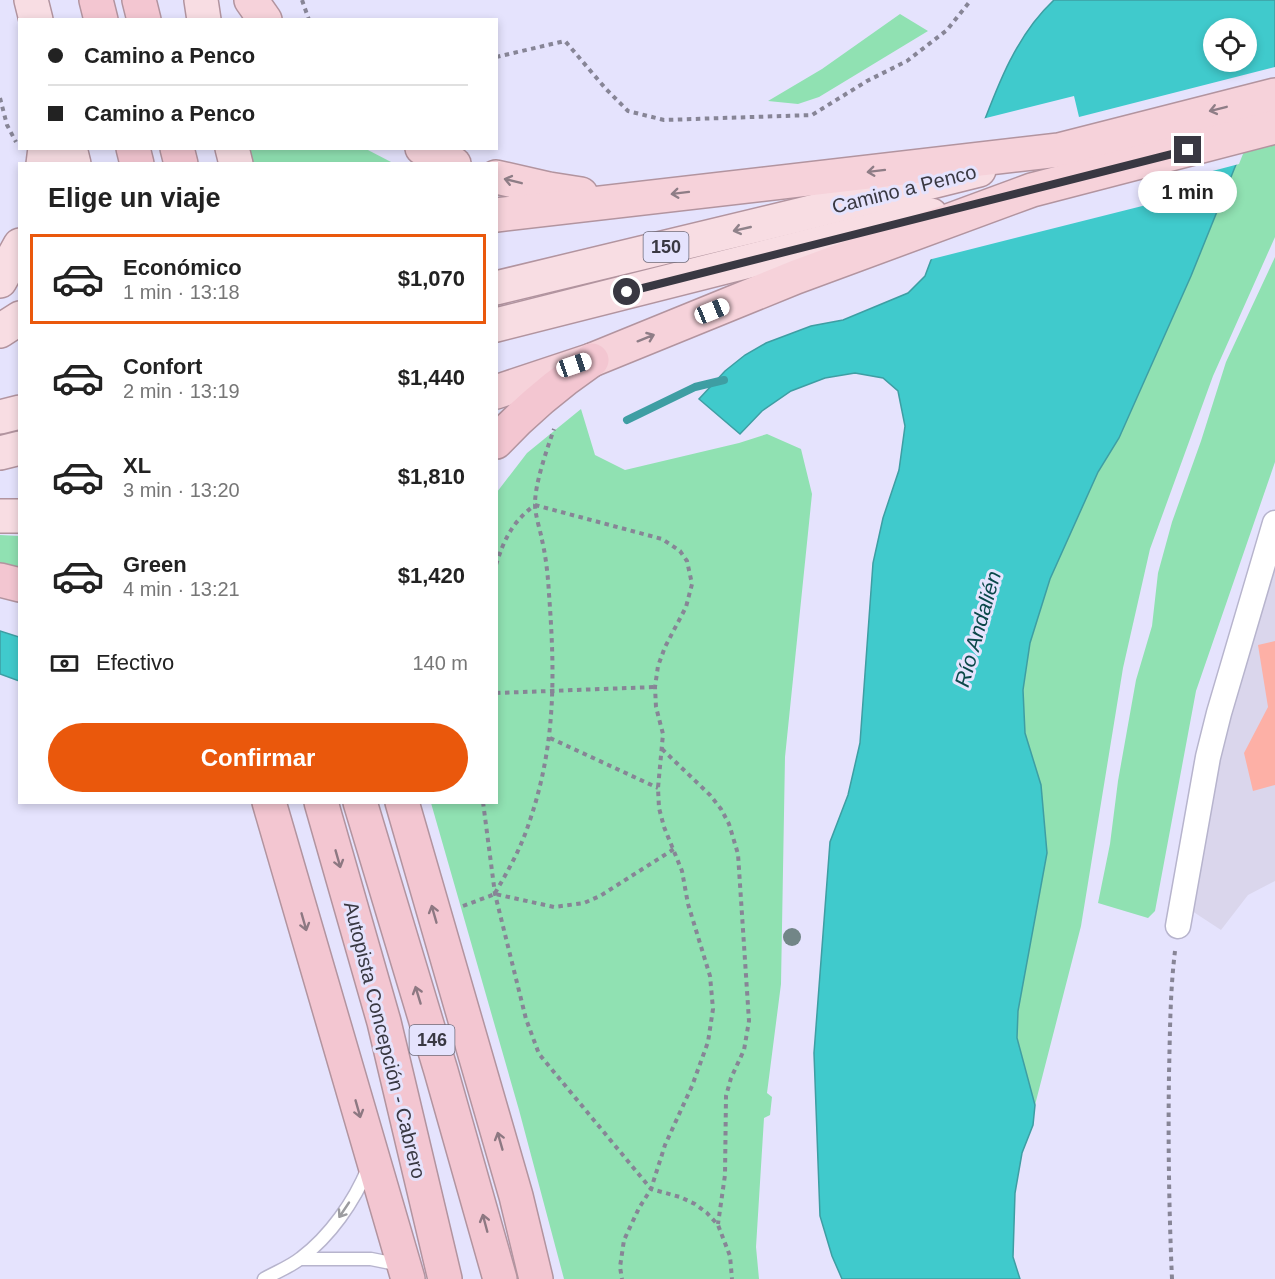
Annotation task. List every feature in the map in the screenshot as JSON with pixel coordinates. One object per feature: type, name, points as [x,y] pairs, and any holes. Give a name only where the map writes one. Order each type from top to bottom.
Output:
[{"type":"highway","points":[[96,0],[100,18]]},
{"type":"highway","points":[[139,0],[144,18]]},
{"type":"highway","points":[[251,0],[264,18]]},
{"type":"highway","name":"Camino a Penco","points":[[1059,150],[1275,95]]},
{"type":"highway","points":[[498,391],[592,360],[797,263],[1032,190],[1275,127]]},
{"type":"highway","points":[[426,150],[450,162]]},
{"type":"highway","points":[[498,215],[1059,150]]},
{"type":"highway","points":[[498,177],[549,189],[633,199]]},
{"type":"highway","points":[[498,440],[552,388],[592,360]]},
{"type":"highway","points":[[0,580],[18,584]]},
{"type":"highway","name":"Autopista Concepción - Cabrero","points":[[322,804],[384,1022],[444,1279]]},
{"type":"highway","name":"Autopista Concepción - Cabrero","points":[[361,804],[441,1071],[500,1279]]},
{"type":"highway","points":[[403,804],[516,1196],[536,1279]]},
{"type":"highway","points":[[270,810],[406,1272]]},
{"type":"main road","points":[[31,0],[36,18]]},
{"type":"main road","points":[[201,0],[204,18]]},
{"type":"main road","name":"Camino a Penco","points":[[498,287],[1059,150]]},
{"type":"main road","points":[[0,281],[18,249]]},
{"type":"main road","name":"150","points":[[498,324],[541,313],[797,263]]},
{"type":"main road","points":[[0,331],[18,319]]},
{"type":"main road","points":[[0,417],[18,412]]},
{"type":"main road","points":[[0,453],[18,448]]},
{"type":"main road","points":[[0,516],[18,516]]},
{"type":"street","points":[[1178,926],[1208,757],[1275,523]]},
{"type":"lane","points":[[264,1279],[301,1259],[335,1224],[362,1182],[372,1159]]},
{"type":"lane","points":[[301,1259],[371,1259],[406,1272]]},
{"type":"path","points":[[302,0],[308,18]]},
{"type":"path","points":[[498,57],[565,41],[628,111],[664,120],[812,115],[867,81],[907,61],[947,30],[970,0]]},
{"type":"path","points":[[0,98],[7,125],[18,144]]},
{"type":"path","points":[[495,894],[514,860],[529,825],[540,789],[550,738],[554,692],[549,591],[535,505],[541,471],[556,423]]},
{"type":"path","points":[[498,560],[509,531],[516,521],[535,505]]},
{"type":"path","points":[[535,505],[662,539],[680,551],[687,561],[692,584],[690,596],[658,666],[655,687],[656,707],[663,734],[658,788],[659,808],[664,827],[682,871],[688,904],[710,976],[713,1010],[703,1057],[665,1145],[651,1190],[639,1208],[624,1240],[622,1279]]},
{"type":"path","points":[[498,693],[655,687]]},
{"type":"path","points":[[550,738],[658,788]]},
{"type":"path","points":[[662,749],[710,795],[721,809],[729,824],[738,854],[749,1022],[748,1039],[731,1078],[726,1096],[725,1175],[718,1225]]},
{"type":"path","points":[[483,804],[495,894],[526,1019],[539,1054],[651,1190],[680,1197],[695,1204],[718,1225],[730,1256],[732,1279]]},
{"type":"path","points":[[457,908],[495,894],[554,907],[584,903],[600,896],[674,849]]},
{"type":"path","points":[[1172,1279],[1168,1201],[1170,997],[1178,926]]},
{"type":"shaded area","points":[[900,14],[928,31],[819,97],[798,104],[768,101],[822,69]]},
{"type":"shaded area","points":[[1275,76],[1275,237],[1213,376],[1150,549],[1123,668],[1081,926],[1035,1105],[1017,1038],[1018,1011],[1047,853],[1041,785],[1025,733],[1023,690],[1030,643],[1050,579],[1098,472],[1119,438],[1191,276],[1256,114]]},
{"type":"shaded area","points":[[244,150],[368,150],[391,162],[248,162]]},
{"type":"shaded area","points":[[1275,257],[1275,462],[1196,691],[1155,911],[1148,918],[1098,903],[1110,844],[1118,781],[1136,680],[1152,626],[1158,573],[1172,522],[1226,362]]},
{"type":"shaded area","points":[[581,409],[595,455],[625,470],[739,443],[767,434],[801,449],[812,494],[785,757],[781,984],[767,1093],[772,1097],[770,1115],[764,1118],[756,1247],[759,1279],[564,1279],[519,1110],[431,804],[498,804],[498,491],[527,453]]},
{"type":"shaded area","points":[[0,535],[18,536],[18,570],[0,564]]},
{"type":"shaded area","points":[[1275,569],[1275,881],[1248,895],[1221,930],[1189,909],[1225,722]]},
{"type":"water","name":"Río Andalién","points":[[1054,0],[1275,0],[1275,76],[1256,115],[1191,276],[1119,438],[1098,472],[1050,579],[1030,643],[1023,690],[1025,733],[1041,785],[1047,853],[1018,1011],[1017,1038],[1035,1105],[1033,1125],[1022,1153],[1015,1193],[1013,1257],[1020,1279],[842,1279],[832,1256],[820,1216],[814,1053],[830,842],[848,795],[860,743],[873,563],[883,518],[899,470],[905,426],[898,391],[883,378],[855,373],[825,378],[791,391],[762,411],[740,434],[699,399],[725,371],[745,355],[766,343],[811,326],[843,320],[908,293],[925,276],[997,89],[1027,32]]},
{"type":"water","points":[[0,631],[18,637],[18,681],[0,674]]},
{"type":"pier","points":[[1275,67],[1275,83],[1258,116],[1239,164],[1186,178],[1190,194],[928,260],[982,119],[1074,96],[1079,117]]},
{"type":"building","points":[[1275,641],[1275,785],[1253,791],[1244,753],[1268,707],[1258,645]]},
{"type":"waterway","points":[[627,420],[695,387],[724,380]]},
{"type":"route","points":[[627,292],[1188,150]]}]
